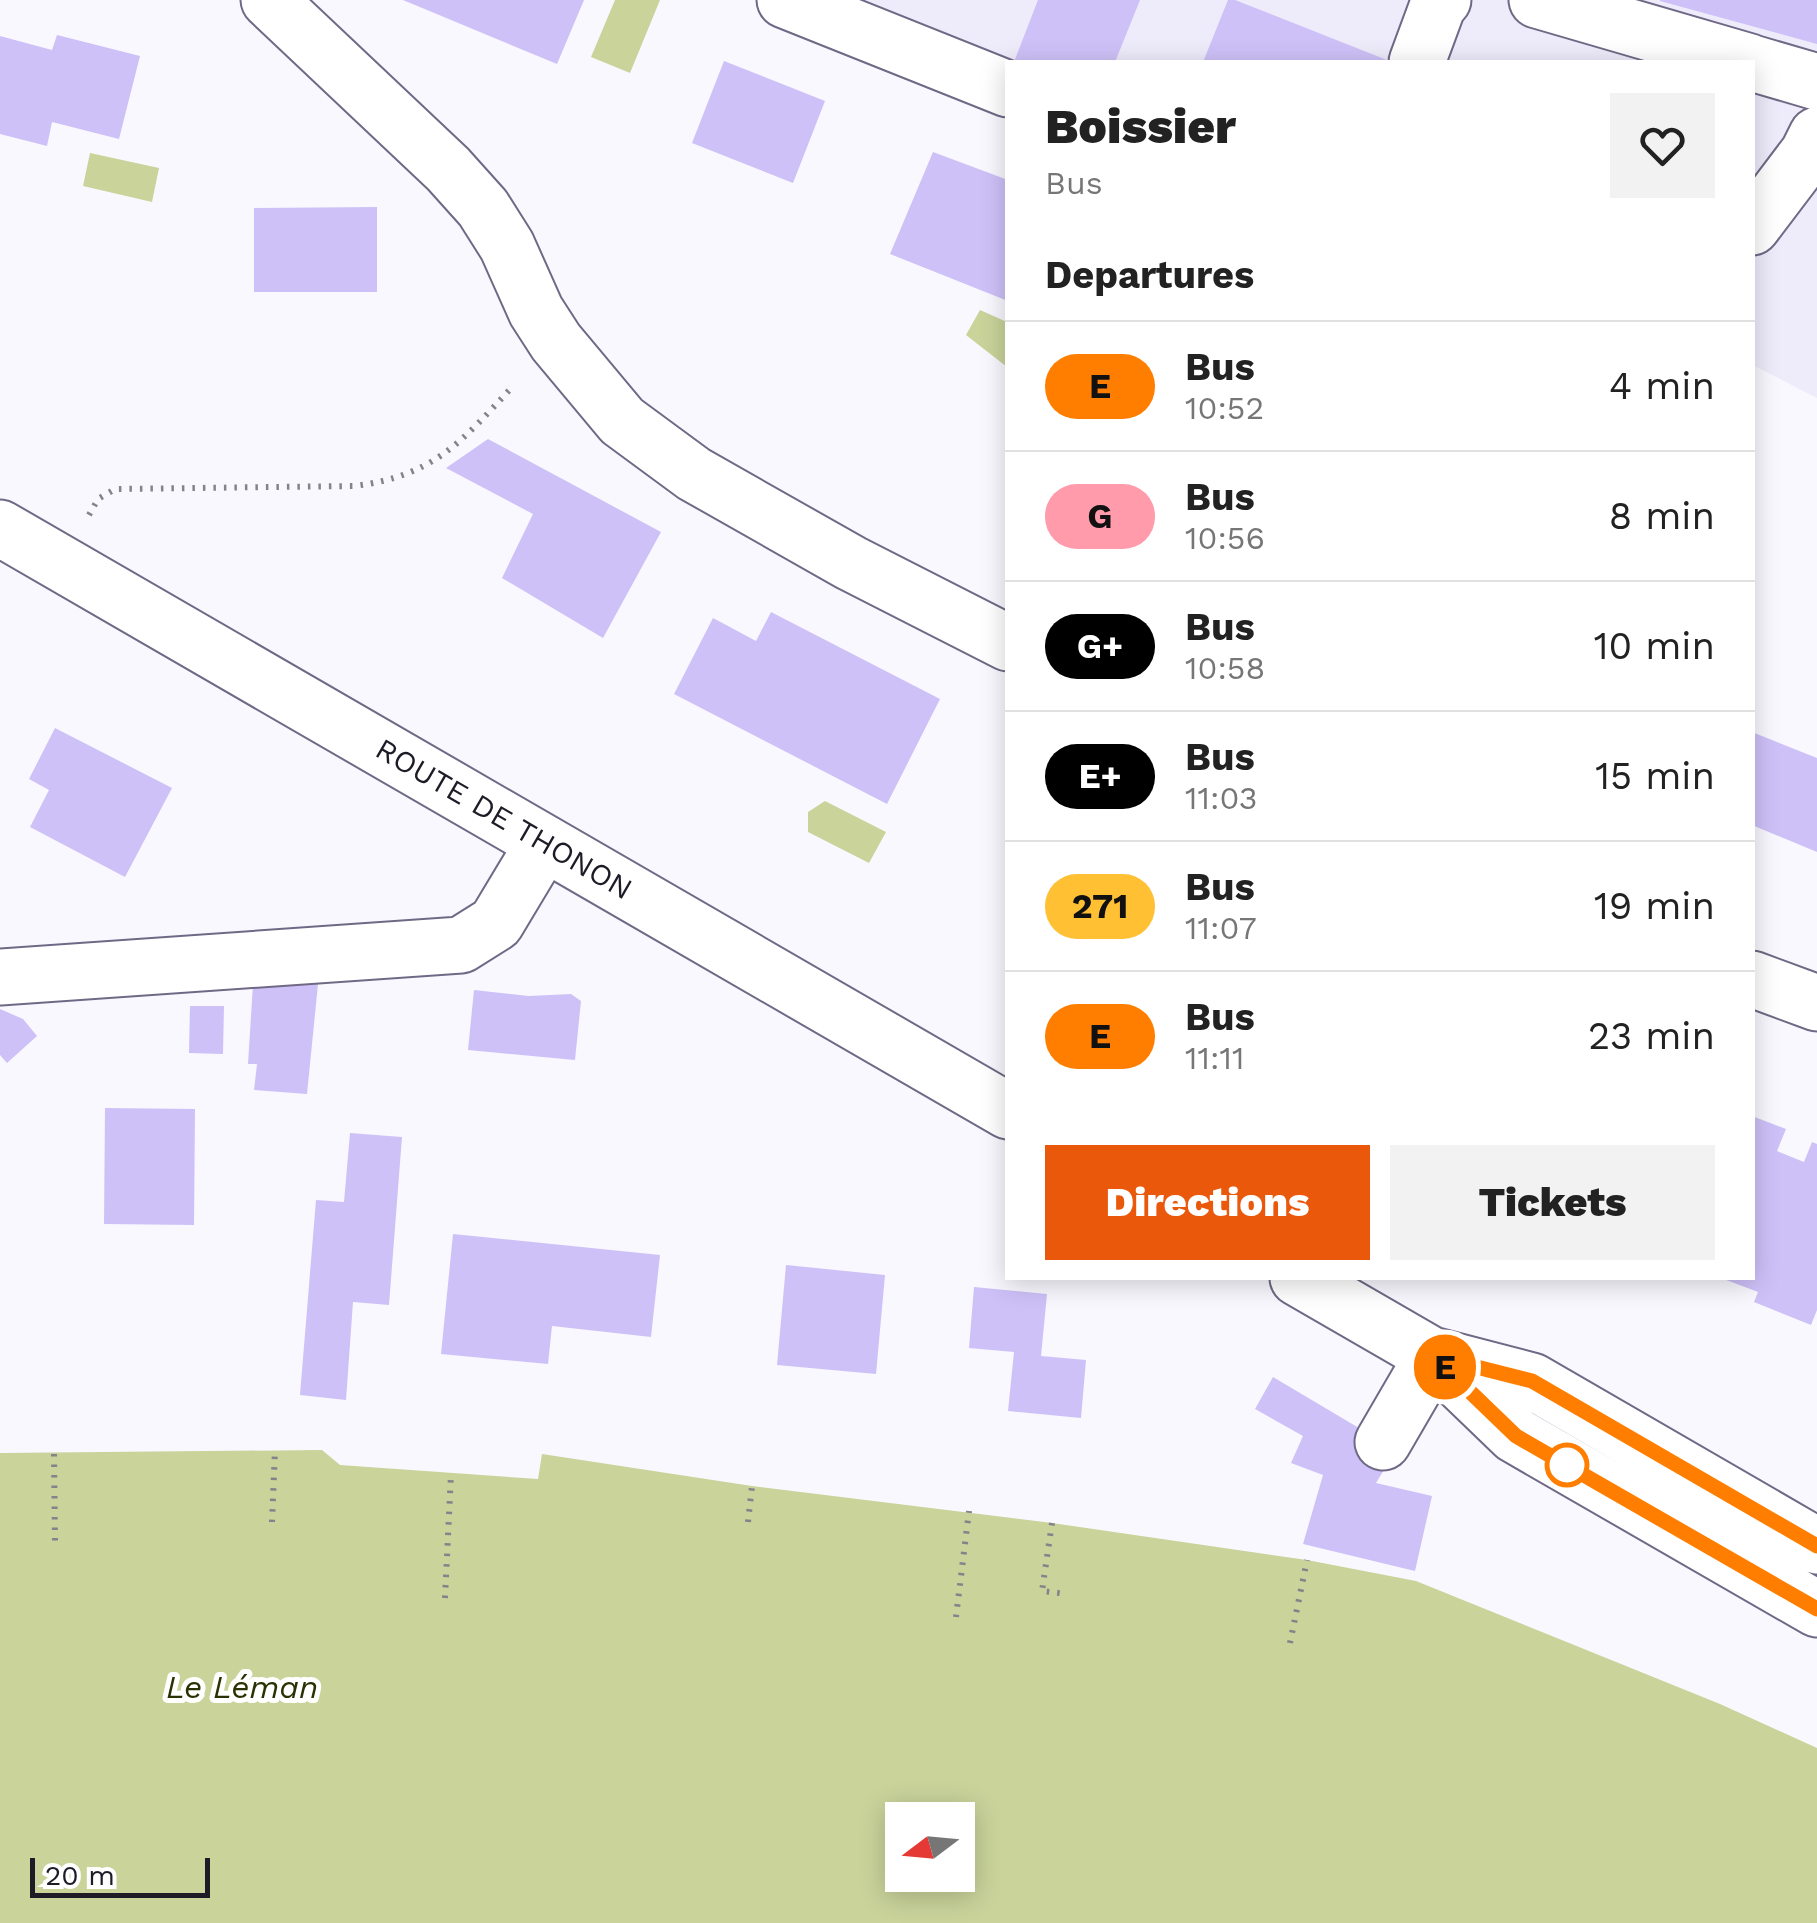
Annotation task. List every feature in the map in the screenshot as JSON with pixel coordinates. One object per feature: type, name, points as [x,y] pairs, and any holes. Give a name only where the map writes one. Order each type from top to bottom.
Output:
[{"type":"main road","points":[[269,0],[448,169],[483,208],[508,246],[536,311],[556,342],[622,421],[694,474],[851,563],[1005,640]]},
{"type":"main road","points":[[785,0],[1005,88]]},
{"type":"main road","points":[[1418,60],[1443,0]]},
{"type":"main road","points":[[1537,0],[1741,60]]},
{"type":"main road","points":[[1755,64],[1817,82]]},
{"type":"main road","points":[[1755,223],[1808,153],[1817,135]]},
{"type":"main road","name":"ROUTE DE THONON","points":[[0,528],[1005,1109]]},
{"type":"main road","points":[[0,977],[461,945],[496,924],[544,843]]},
{"type":"main road","points":[[1755,980],[1817,1003]]},
{"type":"main road","points":[[1301,1280],[1433,1356],[1516,1436],[1817,1609]]},
{"type":"main road","points":[[1383,1442],[1433,1356]]},
{"type":"main road","points":[[1433,1356],[1532,1381],[1817,1546]]},
{"type":"path","points":[[62,563],[98,499],[115,490],[354,486],[414,473],[441,458],[464,438],[556,342]]},
{"type":"path","points":[[272,1522],[275,1450]]},
{"type":"path","points":[[54,1454],[55,1542]]},
{"type":"path","points":[[446,1598],[450,1474]]},
{"type":"path","points":[[748,1522],[752,1486]]},
{"type":"path","points":[[956,1617],[969,1510]]},
{"type":"path","points":[[1052,1523],[1042,1592],[1067,1594]]},
{"type":"path","points":[[1290,1643],[1307,1560]]},
{"type":"shaded area","points":[[861,0],[1817,0],[1817,398],[1755,366],[1755,60],[1005,60],[1005,65]]},
{"type":"water","points":[[615,0],[660,0],[630,73],[591,57]]},
{"type":"water","points":[[90,153],[159,168],[152,202],[83,186]]},
{"type":"water","points":[[980,310],[1005,321],[1005,365],[966,335]]},
{"type":"water","points":[[825,801],[886,832],[869,863],[808,832],[808,812]]},
{"type":"water","name":"Le Léman","points":[[322,1450],[340,1465],[538,1479],[542,1454],[1307,1560],[1416,1581],[1720,1704],[1817,1748],[1817,1923],[0,1923],[0,1453]]},
{"type":"building","points":[[403,0],[584,0],[557,64]]},
{"type":"building","points":[[1038,0],[1140,0],[1116,60],[1015,60]]},
{"type":"building","points":[[1228,0],[1235,0],[1387,60],[1204,60]]},
{"type":"building","points":[[1817,0],[1817,44],[1660,1]]},
{"type":"building","points":[[57,35],[140,56],[119,139],[52,122],[47,146],[0,134],[0,36],[52,50]]},
{"type":"building","points":[[724,61],[825,101],[793,183],[692,143]]},
{"type":"building","points":[[933,152],[1005,179],[1005,300],[890,254]]},
{"type":"building","points":[[377,207],[377,292],[254,292],[254,208]]},
{"type":"building","points":[[488,439],[661,532],[603,638],[502,578],[533,514],[446,468]]},
{"type":"building","points":[[771,612],[940,699],[887,804],[674,694],[713,618],[756,641]]},
{"type":"building","points":[[55,728],[172,788],[125,877],[30,827],[49,790],[29,779]]},
{"type":"building","points":[[1755,733],[1817,758],[1817,852],[1755,826]]},
{"type":"building","points":[[253,984],[318,984],[307,1094],[254,1090],[257,1064],[248,1064]]},
{"type":"building","points":[[474,990],[529,996],[571,994],[581,1001],[575,1060],[468,1050]]},
{"type":"building","points":[[190,1006],[224,1006],[223,1054],[189,1053]]},
{"type":"building","points":[[0,1009],[23,1019],[37,1036],[7,1063],[0,1055]]},
{"type":"building","points":[[105,1108],[195,1109],[194,1225],[104,1224]]},
{"type":"building","points":[[1755,1117],[1786,1129],[1777,1151],[1804,1162],[1812,1142],[1817,1144],[1817,1310],[1811,1325],[1754,1302],[1758,1292],[1726,1280],[1755,1280]]},
{"type":"building","points":[[350,1133],[402,1137],[389,1305],[353,1302],[346,1400],[300,1395],[316,1200],[344,1202]]},
{"type":"building","points":[[453,1234],[660,1255],[651,1337],[552,1326],[548,1364],[441,1354]]},
{"type":"building","points":[[786,1265],[885,1275],[876,1374],[777,1365]]},
{"type":"building","points":[[974,1287],[1047,1294],[1041,1356],[1086,1360],[1081,1418],[1008,1411],[1014,1352],[969,1348]]},
{"type":"building","points":[[1273,1377],[1396,1450],[1376,1483],[1432,1496],[1415,1571],[1303,1544],[1323,1475],[1291,1463],[1303,1436],[1255,1409]]},
{"type":"bus line","name":"E","points":[[1817,1546],[1532,1381],[1433,1356],[1516,1436],[1817,1609]]}]
